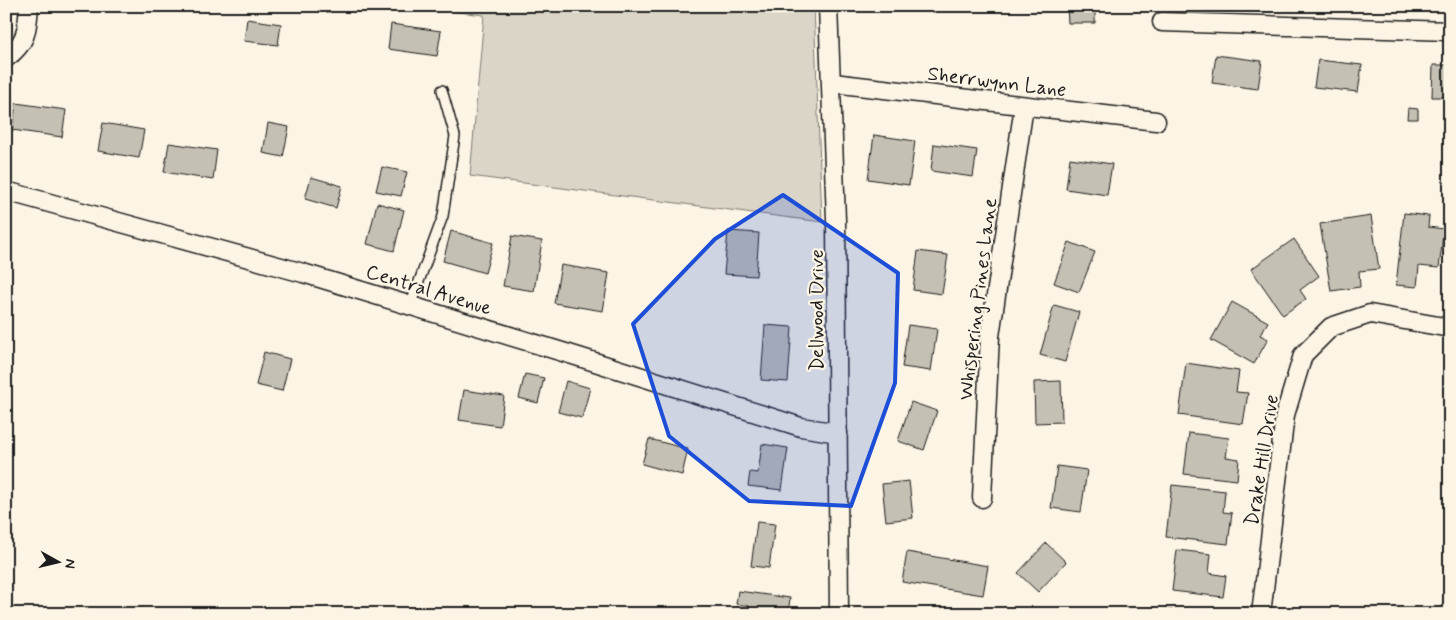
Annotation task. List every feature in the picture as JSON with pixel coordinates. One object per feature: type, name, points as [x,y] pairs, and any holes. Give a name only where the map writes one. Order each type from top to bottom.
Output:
[{"type":"street","points":[[6,58],[22,44],[28,27],[29,6]]},
{"type":"street","name":"Dellwood Drive","points":[[828,6],[833,83],[839,614]]},
{"type":"street","points":[[1162,22],[1450,31]]},
{"type":"street","name":"Sherrwynn Lane","points":[[833,83],[1156,121]]},
{"type":"street","name":"Whispering Pines Lane","points":[[982,498],[990,336],[1024,106]]},
{"type":"street","name":"Central Avenue","points":[[6,192],[302,273],[801,427],[838,433]]},
{"type":"street","name":"Drake Hill Drive","points":[[1261,614],[1285,415],[1303,355],[1331,327],[1370,314],[1450,328]]},
{"type":"lane","points":[[410,306],[443,216],[455,136],[442,90]]},
{"type":"highlighted area","points":[[783,195],[898,273],[895,383],[851,506],[749,501],[669,436],[633,324],[715,239]]},
{"type":"shaded area","points":[[409,6],[814,6],[822,222],[470,176],[484,15]]},
{"type":"building","points":[[1067,6],[1095,6],[1095,23],[1068,23]]},
{"type":"building","points":[[247,19],[281,24],[278,45],[244,41]]},
{"type":"building","points":[[391,24],[441,31],[437,56],[388,49]]},
{"type":"building","points":[[1216,55],[1262,61],[1258,89],[1212,83]]},
{"type":"building","points":[[1318,60],[1362,65],[1358,92],[1314,87]]},
{"type":"building","points":[[1433,65],[1450,65],[1450,97],[1432,97]]},
{"type":"building","points":[[16,103],[66,110],[62,137],[12,130]]},
{"type":"building","points":[[1408,108],[1418,109],[1418,119],[1407,119]]},
{"type":"building","points":[[103,123],[144,130],[139,158],[98,151]]},
{"type":"building","points":[[268,123],[289,127],[283,157],[263,153]]},
{"type":"building","points":[[874,135],[915,141],[909,185],[868,179]]},
{"type":"building","points":[[169,143],[217,150],[213,180],[164,172]]},
{"type":"building","points":[[934,144],[977,150],[973,177],[931,171]]},
{"type":"building","points":[[1070,158],[1112,164],[1107,195],[1066,189]]},
{"type":"building","points":[[382,167],[407,172],[401,196],[376,191]]},
{"type":"building","points":[[311,177],[342,186],[336,208],[305,199]]},
{"type":"building","points":[[377,203],[404,210],[394,251],[367,244]]},
{"type":"building","points":[[1404,213],[1429,216],[1428,227],[1444,229],[1439,268],[1419,266],[1417,287],[1396,285]]},
{"type":"building","points":[[1371,216],[1379,269],[1359,271],[1360,287],[1331,291],[1320,224]]},
{"type":"building","points":[[451,231],[493,243],[485,273],[443,261]]},
{"type":"building","points":[[728,231],[759,233],[756,276],[724,274]]},
{"type":"building","points":[[512,236],[542,241],[534,291],[503,286]]},
{"type":"building","points":[[1294,239],[1319,276],[1300,290],[1306,299],[1283,315],[1251,269]]},
{"type":"building","points":[[1069,242],[1095,252],[1079,292],[1054,283]]},
{"type":"building","points":[[918,251],[948,255],[942,294],[913,290]]},
{"type":"building","points":[[561,265],[609,273],[603,311],[554,303]]},
{"type":"building","points":[[1232,302],[1268,322],[1260,335],[1268,339],[1254,364],[1211,340]]},
{"type":"building","points":[[1054,305],[1079,312],[1065,362],[1040,355]]},
{"type":"building","points":[[765,325],[792,327],[788,382],[761,380]]},
{"type":"building","points":[[908,325],[937,329],[931,371],[902,367]]},
{"type":"building","points":[[264,352],[290,359],[282,391],[256,385]]},
{"type":"building","points":[[1186,363],[1239,371],[1236,392],[1248,393],[1243,424],[1179,415]]},
{"type":"building","points":[[525,374],[544,378],[538,403],[519,398]]},
{"type":"building","points":[[566,381],[590,388],[582,418],[558,412]]},
{"type":"building","points":[[1061,381],[1062,422],[1035,423],[1034,382]]},
{"type":"building","points":[[464,390],[504,396],[500,426],[459,420]]},
{"type":"building","points":[[911,402],[937,411],[924,450],[898,441]]},
{"type":"building","points":[[1189,433],[1229,438],[1226,457],[1239,459],[1237,480],[1184,474]]},
{"type":"building","points":[[649,439],[688,449],[682,475],[642,464]]},
{"type":"building","points":[[762,444],[788,448],[782,490],[748,486],[750,472],[758,473]]},
{"type":"building","points":[[1057,466],[1087,470],[1081,512],[1051,508]]},
{"type":"building","points":[[909,481],[913,518],[886,521],[882,484]]},
{"type":"building","points":[[1172,485],[1225,491],[1223,512],[1232,513],[1228,544],[1166,537]]},
{"type":"building","points":[[757,522],[775,524],[769,568],[751,566]]},
{"type":"building","points":[[1046,543],[1066,562],[1038,592],[1018,573]]},
{"type":"building","points":[[1177,550],[1211,554],[1209,573],[1226,576],[1223,597],[1172,591]]},
{"type":"building","points":[[907,552],[988,566],[983,595],[902,582]]},
{"type":"building","points":[[738,591],[790,598],[788,614],[748,614],[749,606],[736,604]]},
{"type":"building","points":[[1169,610],[1206,614],[1168,614]]}]
